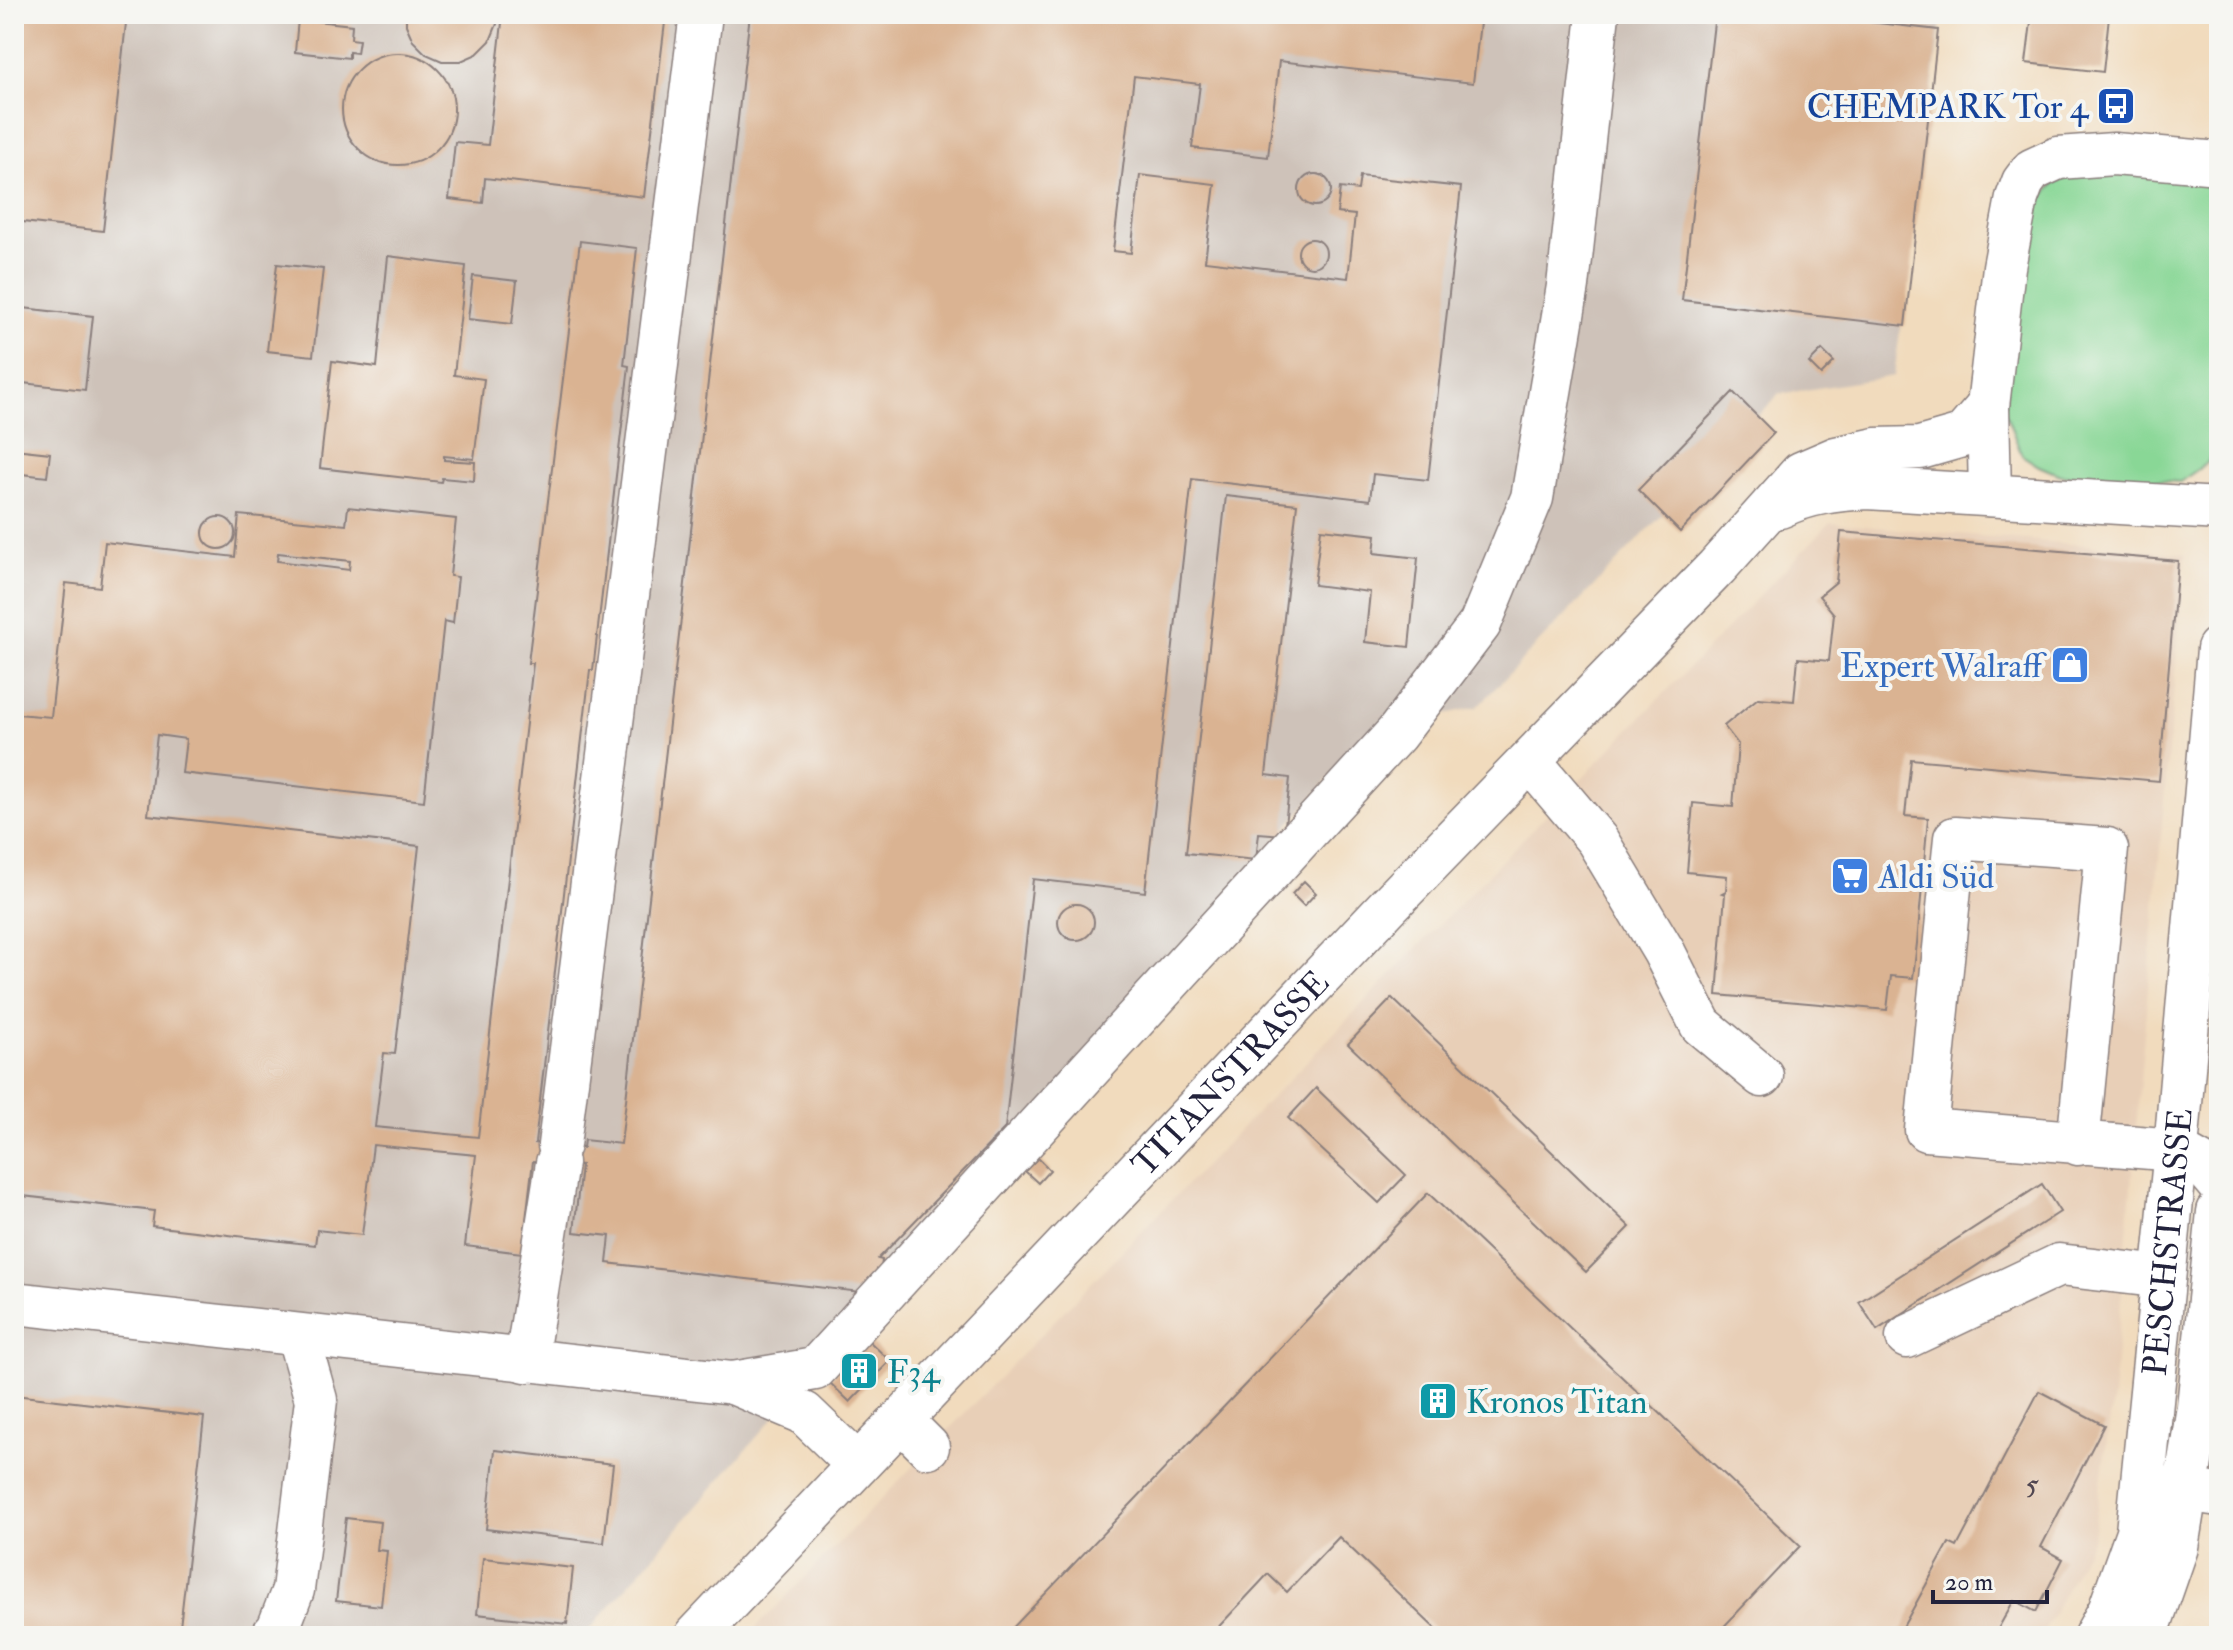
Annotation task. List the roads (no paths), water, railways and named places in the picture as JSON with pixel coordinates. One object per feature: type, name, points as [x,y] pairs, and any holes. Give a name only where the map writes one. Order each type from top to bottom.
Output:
[{"type":"main road","name":"PESCHSTRASSE","points":[[2182,1490],[2164,1277],[2219,649]]},
{"type":"main road","name":"PESCHSTRASSE","points":[[2142,1636],[2176,1547],[2182,1490],[2199,1407],[2219,1212]]},
{"type":"main road","name":"PESCHSTRASSE","points":[[2096,1636],[2110,1611],[2138,1532],[2182,1490]]},
{"type":"street","points":[[526,1361],[558,1154],[701,14]]},
{"type":"street","points":[[14,1303],[733,1383],[815,1369],[1396,734],[1480,624],[1532,498],[1568,286],[1598,14]]},
{"type":"street","points":[[1990,495],[1988,406],[2004,267],[2023,182],[2032,170],[2058,158],[2114,154],[2219,163]]},
{"type":"street","name":"TITANSTRASSE","points":[[696,1636],[858,1465],[914,1434],[1530,761],[1801,473],[1836,458],[1876,449],[1920,448],[1962,436],[1988,406]]},
{"type":"street","name":"TITANSTRASSE","points":[[1765,514],[1798,498],[1824,491],[1852,489],[2219,509]]},
{"type":"street","points":[[1530,761],[1597,840],[1664,952],[1701,1025],[1762,1076]]},
{"type":"street","points":[[2078,1144],[2107,849],[1955,838],[1926,1130],[2078,1144],[2176,1150],[2203,1165],[2219,1184]]},
{"type":"street","points":[[1907,1337],[2059,1265],[2164,1277]]},
{"type":"street","points":[[272,1636],[278,1629],[293,1590],[316,1400],[298,1336]]},
{"type":"street","points":[[733,1383],[804,1413],[858,1465]]},
{"type":"place","name":"CHEMPARK Tor 4","points":[[2116,106]]},
{"type":"place","name":"Expert Walraff","points":[[2070,665]]},
{"type":"place","name":"Aldi Süd","points":[[1850,876]]},
{"type":"place","name":"F34","points":[[859,1371]]},
{"type":"place","name":"Kronos Titan","points":[[1438,1401]]}]
